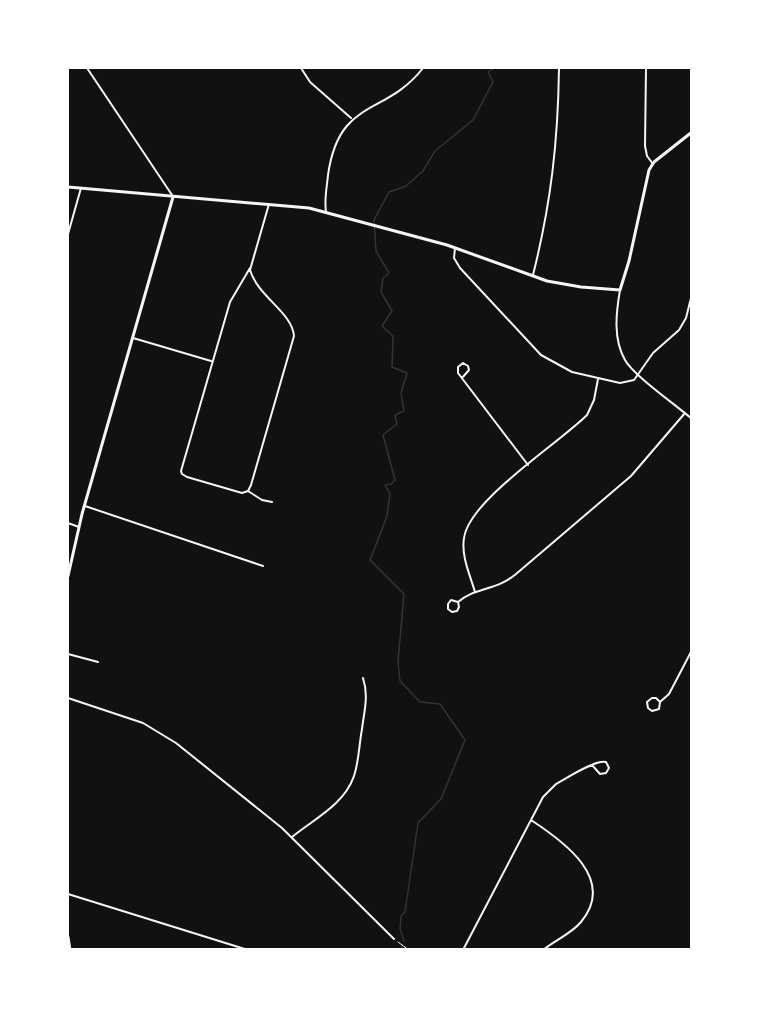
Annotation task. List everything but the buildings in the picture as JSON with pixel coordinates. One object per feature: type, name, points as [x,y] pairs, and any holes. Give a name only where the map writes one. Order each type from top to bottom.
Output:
[{"type":"main road","points":[[68,187],[269,204],[326,212],[455,248],[533,277],[573,286],[620,290],[629,261],[644,185],[653,164],[692,132]]},
{"type":"main road","points":[[68,576],[79,527],[174,196]]},
{"type":"main road","points":[[68,937],[70,950]]},
{"type":"street","points":[[87,68],[174,196]]},
{"type":"street","points":[[301,68],[310,82],[352,119]]},
{"type":"street","points":[[326,212],[324,201],[332,153],[340,135],[352,119],[365,109],[404,88],[423,68]]},
{"type":"street","points":[[533,277],[554,176],[559,68]]},
{"type":"street","points":[[646,68],[645,150],[653,164]]},
{"type":"street","points":[[68,234],[81,188]]},
{"type":"street","points":[[250,268],[257,286],[286,318],[293,329],[294,336],[251,485],[248,491],[242,493],[187,477],[181,472],[230,302],[250,268],[269,204]]},
{"type":"street","points":[[455,248],[454,258],[460,268],[537,352],[568,371],[598,379],[627,383],[634,380],[653,353],[670,340],[682,326],[687,318],[692,294]]},
{"type":"street","points":[[620,290],[616,315],[618,345],[625,362],[692,419]]},
{"type":"street","points":[[133,338],[212,361]]},
{"type":"street","points":[[462,378],[469,370],[468,366],[463,363],[457,369],[462,378],[528,465]]},
{"type":"street","points":[[475,592],[464,551],[466,530],[472,517],[484,503],[587,415],[594,400],[598,379]]},
{"type":"street","points":[[458,602],[465,596],[496,587],[512,578],[631,476],[685,413]]},
{"type":"street","points":[[248,491],[262,500],[272,502]]},
{"type":"street","points":[[85,506],[263,566]]},
{"type":"street","points":[[68,524],[79,527]]},
{"type":"street","points":[[450,601],[458,602],[458,610],[453,612],[448,609],[447,605],[450,601]]},
{"type":"street","points":[[660,702],[652,698],[647,702],[647,706],[651,711],[657,711],[660,708],[660,702],[671,692],[692,650]]},
{"type":"street","points":[[68,654],[98,662]]},
{"type":"street","points":[[292,837],[332,808],[352,781],[359,754],[365,709],[366,692],[363,678]]},
{"type":"street","points":[[68,698],[132,718],[157,730],[292,837],[394,939]]},
{"type":"street","points":[[463,950],[530,820],[549,789],[592,765],[604,761],[609,768],[606,773],[600,774],[592,765]]},
{"type":"street","points":[[530,820],[572,850],[586,871],[592,889],[590,906],[582,921],[543,950]]},
{"type":"street","points":[[68,894],[248,950]]},
{"type":"path","points":[[394,939],[409,950]]},
{"type":"waterway","points":[[404,941],[400,929],[401,916],[405,912],[418,823],[441,799],[465,740],[440,704],[420,702],[400,681],[398,662],[404,594],[370,560],[387,516],[390,494],[385,485],[395,480],[383,435],[397,424],[395,415],[404,411],[401,393],[407,373],[392,367],[393,336],[382,326],[392,311],[381,292],[383,278],[389,273],[376,251],[374,220],[389,192],[406,186],[423,171],[435,151],[473,120],[493,82],[488,72],[494,68]]},
{"type":"waterway","points":[[401,950],[402,945]]}]
